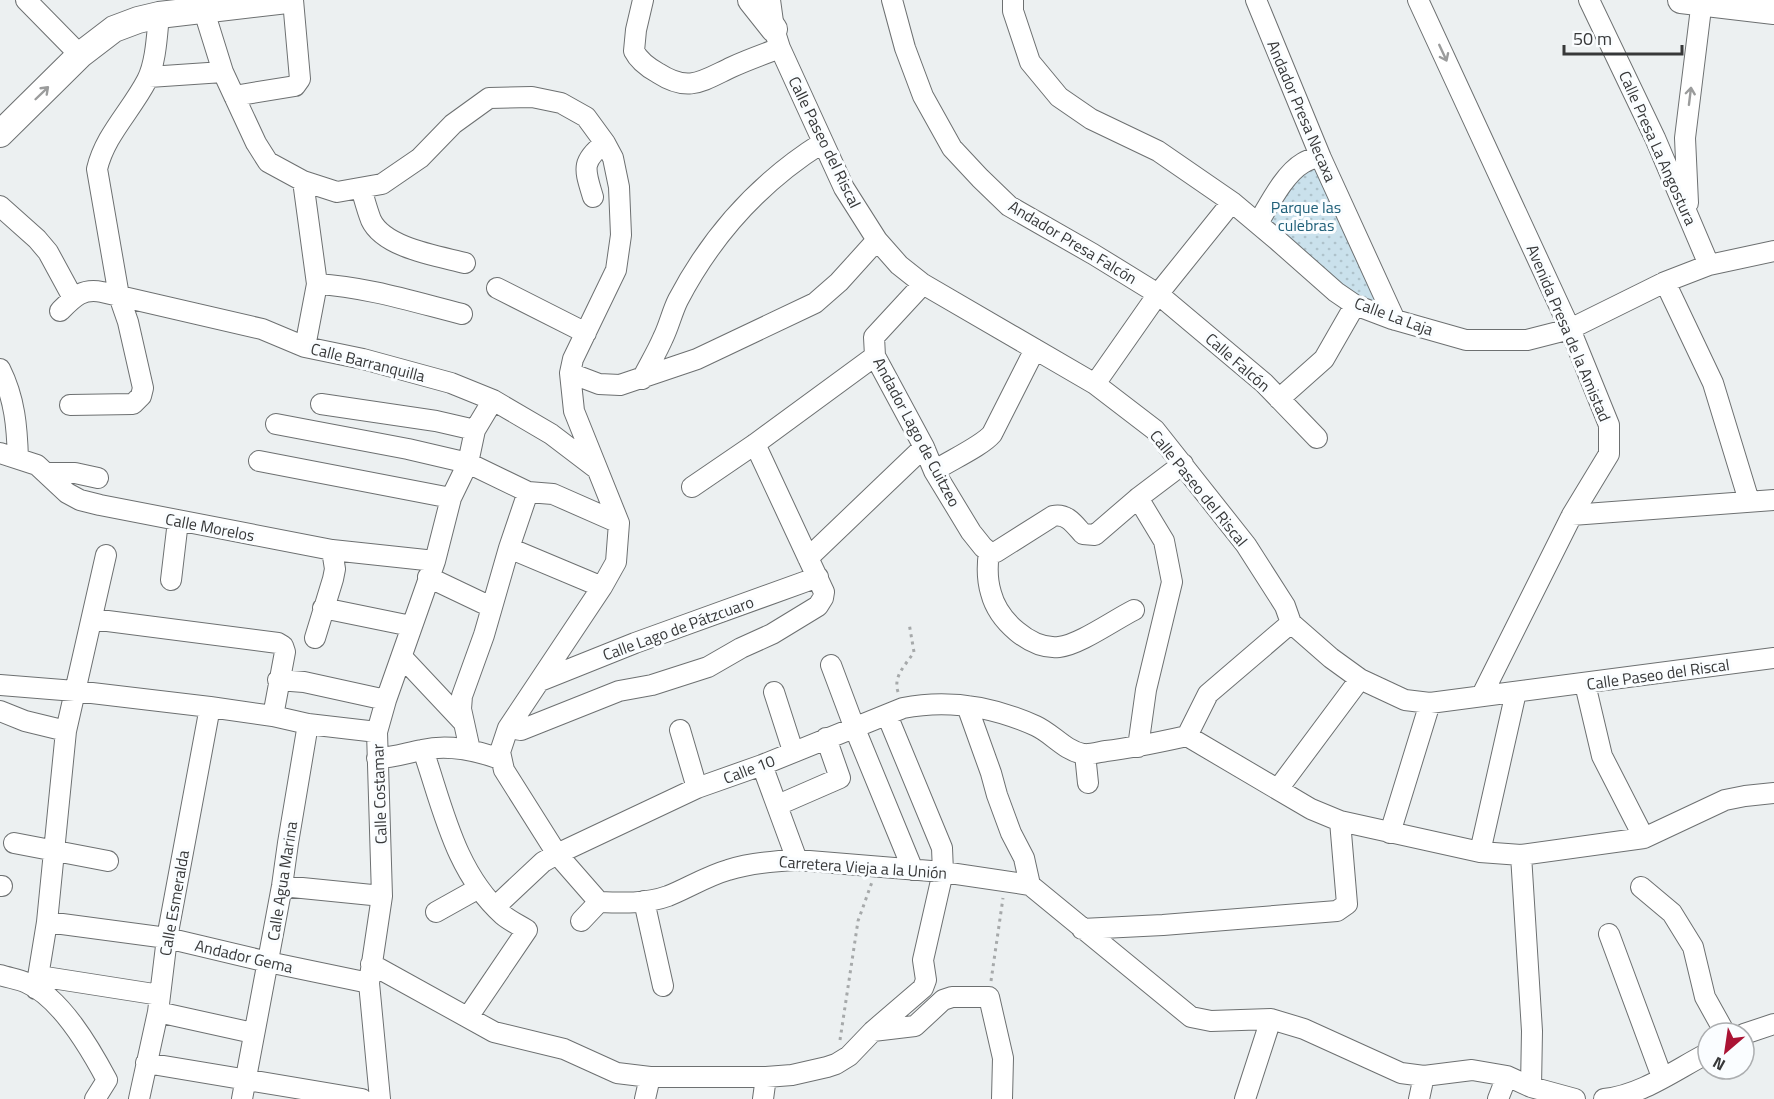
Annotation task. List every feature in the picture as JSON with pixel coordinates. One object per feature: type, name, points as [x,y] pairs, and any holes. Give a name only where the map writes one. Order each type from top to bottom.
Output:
[{"type":"main road","points":[[0,134],[80,55],[114,29],[159,15],[287,0]]},
{"type":"main road","points":[[751,0],[777,38]]},
{"type":"main road","points":[[1694,1],[1774,11]]},
{"type":"street","points":[[26,0],[80,55]]},
{"type":"street","points":[[234,96],[295,86],[300,79],[293,0]]},
{"type":"street","points":[[643,0],[634,51],[642,62],[670,81],[690,85],[705,81],[732,67],[777,38]]},
{"type":"street","name":"Calle Paseo del Riscal","points":[[770,0],[777,38],[822,143],[844,188],[877,240],[899,265],[923,284],[1095,384],[1155,430],[1246,545],[1285,606],[1291,622],[1331,658],[1360,679],[1406,700],[1430,703],[1774,658]]},
{"type":"street","name":"Andador Presa Falcón","points":[[891,0],[904,48],[923,96],[952,148],[1009,206],[1158,294]]},
{"type":"street","name":"Calle La Laja","points":[[1013,0],[1013,11],[1030,62],[1059,97],[1091,119],[1158,151],[1232,202],[1336,292],[1355,305],[1395,320],[1466,340],[1527,340],[1570,329],[1665,282],[1709,265],[1774,251]]},
{"type":"street","name":"Andador Presa Necaxa","points":[[1256,0],[1320,156],[1395,320]]},
{"type":"street","name":"Avenida Presa de la Amistad","points":[[1418,0],[1570,329],[1609,425],[1609,454],[1572,515],[1482,695]]},
{"type":"street","name":"Calle Presa La Angostura","points":[[1590,0],[1655,138],[1709,265]]},
{"type":"street","points":[[1689,217],[1685,138],[1694,1]]},
{"type":"street","points":[[204,11],[224,72],[256,143],[268,162],[303,181],[337,192],[382,184],[420,158],[453,124],[489,98],[532,97],[561,103],[586,117],[613,158],[619,187],[621,235],[616,270],[573,359],[570,373],[574,411],[619,524],[616,562],[602,587],[508,728],[502,744],[500,759],[504,770],[557,854],[599,902],[581,921]]},
{"type":"street","points":[[70,405],[133,404],[141,396],[143,388],[128,322],[119,296],[97,169],[100,154],[108,137],[124,119],[149,77],[157,41],[159,15]]},
{"type":"street","points":[[149,77],[224,72]]},
{"type":"street","points":[[1655,138],[1669,143],[1680,143],[1685,138]]},
{"type":"street","points":[[593,197],[586,172],[586,163],[591,153],[605,143]]},
{"type":"street","points":[[642,379],[663,338],[678,300],[718,235],[766,184],[799,157],[822,143]]},
{"type":"street","points":[[1258,223],[1276,192],[1298,167],[1320,156]]},
{"type":"street","points":[[303,181],[317,284],[304,347]]},
{"type":"street","points":[[361,188],[372,222],[387,238],[410,248],[465,263]]},
{"type":"street","points":[[1095,384],[1158,294],[1232,202]]},
{"type":"street","name":"Calle Barranquilla","points":[[0,206],[48,252],[66,305],[89,290],[262,329],[304,347],[363,359],[451,382],[493,400],[551,434],[599,471]]},
{"type":"street","points":[[570,373],[599,384],[620,386],[696,359],[815,303],[839,282],[877,240]]},
{"type":"street","points":[[1665,282],[1713,383],[1749,501]]},
{"type":"street","points":[[317,284],[380,293],[462,314]]},
{"type":"street","name":"Andador Lago de Cuitzeo","points":[[923,284],[874,337],[875,356],[924,447],[933,471],[971,532],[982,547],[989,552]]},
{"type":"street","points":[[496,288],[586,333]]},
{"type":"street","name":"Calle Falcón","points":[[1158,294],[1264,383],[1279,399],[1324,359],[1355,305]]},
{"type":"street","points":[[933,471],[985,442],[992,434],[1035,349]]},
{"type":"street","points":[[692,487],[875,356]]},
{"type":"street","points":[[0,369],[14,403],[17,422],[9,456]]},
{"type":"street","points":[[1279,399],[1317,438]]},
{"type":"street","name":"Calle Costamar","points":[[380,1099],[370,973],[382,896],[377,732],[432,569],[451,498],[468,463],[475,430],[493,400]]},
{"type":"street","points":[[321,404],[436,421],[475,430]]},
{"type":"street","points":[[276,424],[408,448],[468,463],[528,492],[553,494],[619,524]]},
{"type":"street","points":[[508,728],[521,730],[619,691],[652,685],[708,667],[818,606],[824,592],[755,444]]},
{"type":"street","points":[[808,558],[924,447]]},
{"type":"street","name":"Calle Morelos","points":[[9,456],[37,465],[67,493],[80,500],[432,569],[491,607]]},
{"type":"street","points":[[260,461],[451,498]]},
{"type":"street","points":[[1134,610],[1073,643],[1058,648],[1035,644],[1018,632],[999,612],[991,593],[987,568],[989,552],[996,552],[1053,516],[1067,517],[1083,534],[1095,534],[1183,464]]},
{"type":"street","points":[[48,473],[62,472],[98,478]]},
{"type":"street","points":[[470,750],[461,709],[462,696],[476,659],[528,492]]},
{"type":"street","points":[[1138,498],[1164,541],[1172,582],[1146,690],[1138,747]]},
{"type":"street","points":[[1572,515],[1774,500]]},
{"type":"street","points":[[171,580],[178,521]]},
{"type":"street","points":[[509,548],[602,587]]},
{"type":"street","points":[[315,638],[335,569],[332,550]]},
{"type":"street","points":[[95,1099],[106,1080],[96,1059],[81,1034],[38,982],[47,922],[66,731],[106,555]]},
{"type":"street","name":"Calle Lago de Pátzcuaro","points":[[539,681],[634,643],[818,577]]},
{"type":"street","points":[[323,608],[411,626]]},
{"type":"street","points":[[92,619],[278,643],[283,646],[285,652],[273,716]]},
{"type":"street","points":[[1186,736],[1208,694],[1291,622]]},
{"type":"street","points":[[402,657],[464,723]]},
{"type":"street","points":[[831,665],[913,870]]},
{"type":"street","points":[[1278,789],[1360,679]]},
{"type":"street","points":[[278,680],[304,682],[386,700]]},
{"type":"street","points":[[1585,684],[1602,756],[1644,838]]},
{"type":"street","points":[[0,685],[75,690],[377,732]]},
{"type":"street","points":[[774,692],[793,751]]},
{"type":"street","points":[[1480,852],[1516,692]]},
{"type":"street","points":[[1390,833],[1430,703]]},
{"type":"street","name":"Calle 10","points":[[495,907],[543,862],[557,854],[697,788],[762,765],[895,712],[925,704],[967,705],[1002,714],[1038,727],[1068,749],[1085,754]]},
{"type":"street","points":[[967,705],[1011,833],[1024,858],[1030,885],[1191,1017],[1211,1021],[1272,1019],[1304,1029],[1401,1073],[1424,1076],[1472,1070],[1507,1077],[1532,1087],[1575,1099]]},
{"type":"street","name":"Calle Esmeralda","points":[[139,1099],[159,1003],[167,939],[210,707]]},
{"type":"street","points":[[0,711],[25,721],[66,731]]},
{"type":"street","points":[[836,1064],[849,1056],[873,1031],[923,988],[926,980],[923,960],[943,872],[942,848],[895,712]]},
{"type":"street","name":"Calle Agua Marina","points":[[243,1090],[282,886],[308,724]]},
{"type":"street","points":[[680,730],[697,788]]},
{"type":"street","points":[[1088,783],[1085,754],[1138,747],[1186,736],[1311,809],[1340,821],[1480,852],[1521,855],[1644,838],[1725,800],[1774,794]]},
{"type":"street","points":[[778,805],[840,777],[826,738]]},
{"type":"street","points":[[377,758],[394,758],[423,750],[446,747],[470,750],[500,759]]},
{"type":"street","points":[[423,750],[441,810],[454,843],[479,888],[504,916],[527,930],[468,1017]]},
{"type":"street","points":[[762,765],[796,860]]},
{"type":"street","points":[[1082,929],[1337,911],[1347,904],[1340,821]]},
{"type":"street","points":[[14,843],[108,861]]},
{"type":"street","points":[[1521,855],[1532,1031],[1532,1087]]},
{"type":"street","name":"Carretera Vieja a la Unión","points":[[599,902],[627,904],[668,896],[728,870],[772,861],[796,860],[943,872],[1030,885]]},
{"type":"street","points":[[282,886],[382,896]]},
{"type":"street","points":[[1641,887],[1672,913],[1693,946],[1705,997],[1718,1021]]},
{"type":"street","points":[[436,912],[479,888]]},
{"type":"street","points":[[644,901],[663,986]]},
{"type":"street","name":"Andador Gema","points":[[47,922],[167,939],[268,962],[370,973],[468,1017],[494,1032],[570,1051],[617,1073],[650,1077],[766,1077],[792,1075],[836,1064]]},
{"type":"street","points":[[1609,934],[1662,1077]]},
{"type":"street","points":[[0,975],[28,983],[38,982],[159,1003],[253,1033]]},
{"type":"street","points":[[873,1031],[915,1026],[943,1000],[952,997],[988,997],[1003,1058],[1002,1099]]},
{"type":"street","points":[[1245,1099],[1272,1019]]},
{"type":"street","points":[[1756,1030],[1774,1024]]},
{"type":"street","points":[[1604,1099],[1619,1097],[1656,1083],[1662,1077],[1696,1059]]},
{"type":"street","points":[[146,1063],[243,1090],[362,1099]]},
{"type":"street","points":[[1419,1099],[1424,1076]]},
{"type":"street","points":[[645,1099],[650,1077]]},
{"type":"street","points":[[763,1099],[766,1077]]},
{"type":"street","points":[[1498,1099],[1507,1077]]},
{"type":"path","points":[[895,712],[895,683],[914,652],[909,623]]},
{"type":"path","points":[[836,1064],[858,921],[871,886],[875,866]]},
{"type":"path","points":[[988,997],[1006,882]]},
{"type":"green space","name":"Parque las culebras","points":[[1320,156],[1392,319],[1355,305],[1258,223],[1276,192]]}]
